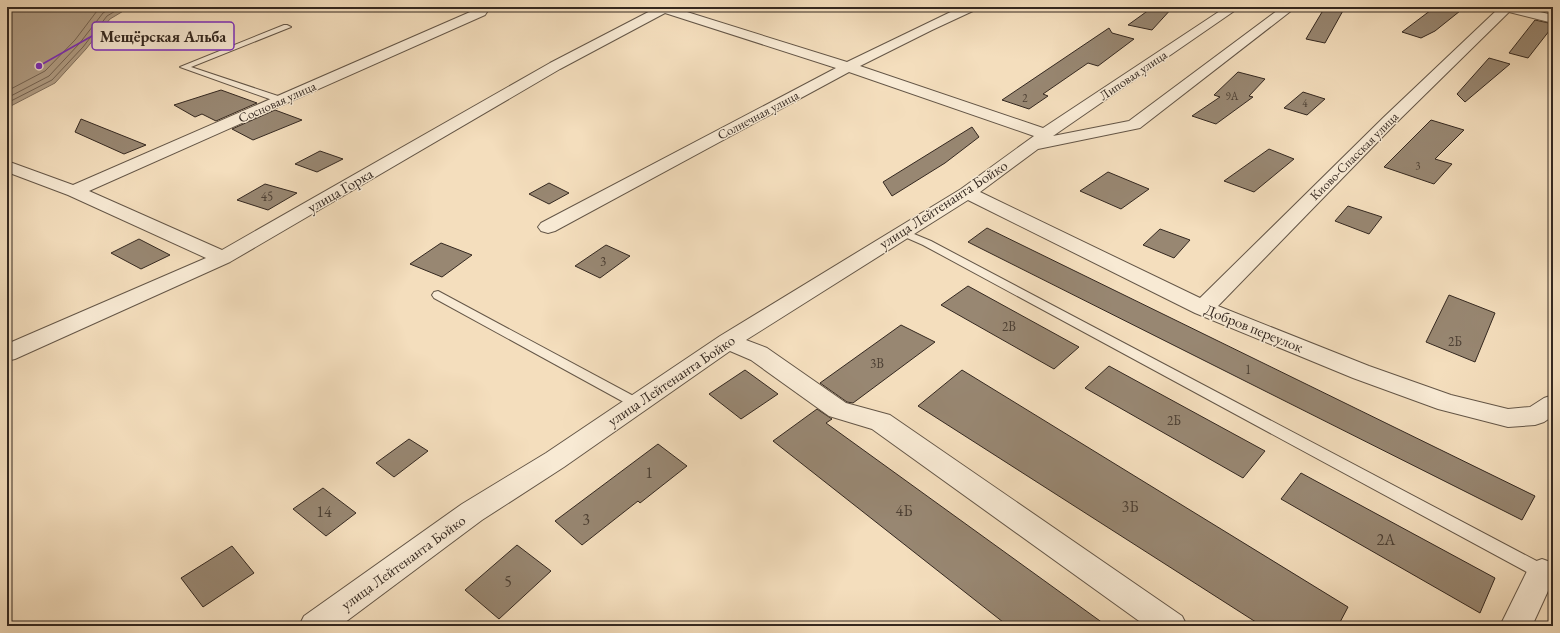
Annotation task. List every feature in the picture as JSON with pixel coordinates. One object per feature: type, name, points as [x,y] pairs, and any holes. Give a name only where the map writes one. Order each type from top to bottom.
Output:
[{"type":"street","name":"Солнечная улица","points":[[548,227],[848,67],[927,27],[971,7]]},
{"type":"street","name":"Липовая улица","points":[[1040,139],[1234,7]]},
{"type":"street","points":[[848,67],[1040,139],[1134,125],[1290,7]]},
{"type":"street","points":[[1505,7],[1553,19]]},
{"type":"street","name":"Киово-Спасская улица","points":[[1203,308],[1505,7]]},
{"type":"street","name":"улица Горка","points":[[7,353],[223,258],[555,66],[664,10],[848,67]]},
{"type":"street","name":"Сосновая улица","points":[[74,192],[481,12]]},
{"type":"street","name":"улица Лейтенанта Бойко","points":[[315,626],[472,512],[555,460],[728,341],[967,193],[1040,139]]},
{"type":"street","points":[[7,166],[74,192],[223,258]]},
{"type":"street","name":"Добров переулок","points":[[967,193],[1203,308],[1362,372],[1447,403],[1508,418],[1535,416],[1553,405]]},
{"type":"street","points":[[728,341],[759,354],[838,410],[881,422],[1171,626]]},
{"type":"street","points":[[1516,626],[1542,572]]},
{"type":"lane","points":[[286,98],[184,67],[287,28]]},
{"type":"lane","points":[[195,63],[286,98]]},
{"type":"lane","points":[[902,232],[934,247],[1542,572]]},
{"type":"lane","points":[[438,295],[636,403]]},
{"type":"water","points":[[7,7],[130,7],[110,19],[86,49],[55,83],[7,108]]},
{"type":"building","points":[[1153,7],[1173,7],[1152,30],[1128,25]]},
{"type":"building","points":[[1325,7],[1345,7],[1325,43],[1306,39]]},
{"type":"building","points":[[1435,7],[1465,7],[1435,31],[1421,38],[1402,32]]},
{"type":"building","points":[[1535,20],[1553,24],[1553,26],[1528,58],[1509,53]]},
{"type":"building","points":[[1109,28],[1112,33],[1134,39],[1098,66],[1088,63],[1043,94],[1048,96],[1029,109],[1002,100]]},
{"type":"building","points":[[1489,58],[1510,64],[1465,102],[1457,94]]},
{"type":"building","points":[[1238,72],[1265,79],[1249,96],[1253,97],[1216,124],[1192,116],[1220,97],[1214,95]]},
{"type":"building","points":[[221,90],[257,103],[216,121],[202,114],[195,117],[174,105]]},
{"type":"building","points":[[1303,92],[1325,99],[1307,115],[1284,108]]},
{"type":"building","points":[[275,110],[302,120],[253,140],[232,129]]},
{"type":"building","points":[[81,119],[146,145],[124,154],[75,132]]},
{"type":"building","points":[[1431,120],[1464,130],[1435,159],[1452,164],[1434,184],[1384,167]]},
{"type":"building","points":[[972,127],[979,137],[945,163],[892,196],[883,182]]},
{"type":"building","points":[[1269,149],[1294,159],[1254,192],[1224,181]]},
{"type":"building","points":[[320,151],[343,159],[317,172],[295,164]]},
{"type":"building","points":[[1108,172],[1149,189],[1121,209],[1080,191]]},
{"type":"building","points":[[549,183],[569,193],[549,204],[529,194]]},
{"type":"building","points":[[265,184],[297,193],[268,210],[237,200]]},
{"type":"building","points":[[1348,206],[1382,217],[1369,234],[1335,221]]},
{"type":"building","points":[[987,228],[1535,496],[1522,520],[968,242]]},
{"type":"building","points":[[1160,229],[1190,240],[1174,258],[1143,245]]},
{"type":"building","points":[[139,239],[170,255],[141,269],[111,253]]},
{"type":"building","points":[[441,243],[472,255],[442,277],[410,264]]},
{"type":"building","points":[[606,245],[630,256],[600,278],[575,266]]},
{"type":"building","points":[[968,286],[1079,347],[1054,369],[941,305]]},
{"type":"building","points":[[1449,295],[1495,313],[1475,362],[1426,342]]},
{"type":"building","points":[[901,325],[935,342],[853,403],[847,402],[820,383]]},
{"type":"building","points":[[1109,366],[1265,451],[1243,478],[1085,388]]},
{"type":"building","points":[[745,370],[778,394],[741,419],[709,394]]},
{"type":"building","points":[[962,370],[1348,607],[1338,626],[1262,626],[918,406]]},
{"type":"building","points":[[817,409],[832,419],[826,423],[1107,626],[1008,626],[773,441]]},
{"type":"building","points":[[409,439],[428,451],[394,477],[376,463]]},
{"type":"building","points":[[658,444],[687,466],[640,503],[638,501],[582,545],[555,521]]},
{"type":"building","points":[[1301,473],[1495,578],[1480,613],[1281,499]]},
{"type":"building","points":[[323,488],[356,513],[326,536],[293,509]]},
{"type":"building","points":[[517,545],[551,571],[499,619],[465,590]]},
{"type":"building","points":[[232,546],[254,573],[203,607],[181,578]]},
{"type":"place","name":"Мещёрская Альба","points":[[39,66]]}]
